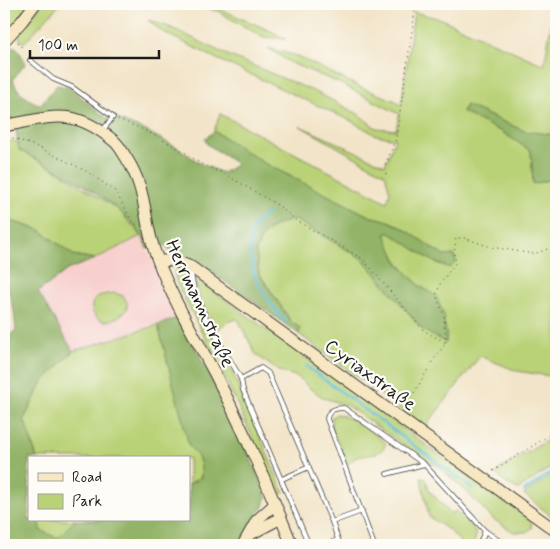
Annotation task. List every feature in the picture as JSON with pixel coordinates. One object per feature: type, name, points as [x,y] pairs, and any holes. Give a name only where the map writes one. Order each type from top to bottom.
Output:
[{"type":"street","points":[[4,41],[22,22],[35,4]]},
{"type":"street","name":"Herrmannstraße","points":[[4,126],[55,116],[67,116],[80,120],[102,132],[119,146],[140,184],[151,239],[159,262],[258,462],[292,545]]},
{"type":"street","name":"Cyriaxstraße","points":[[159,262],[165,260],[174,261],[191,267],[484,477],[556,531]]},
{"type":"street","points":[[243,545],[257,520],[275,504]]},
{"type":"street","points":[[249,535],[281,518]]},
{"type":"lane","points":[[30,60],[53,79],[72,88],[112,117],[102,132]]},
{"type":"lane","points":[[191,267],[191,280],[198,300],[241,379],[309,545]]},
{"type":"lane","points":[[241,379],[261,368],[268,373],[310,467],[340,545]]},
{"type":"lane","points":[[374,545],[326,419],[331,411],[337,408],[344,408],[424,464],[485,531],[505,545]]},
{"type":"lane","points":[[387,474],[424,464]]},
{"type":"lane","points":[[282,479],[310,467]]},
{"type":"lane","points":[[332,522],[362,512]]},
{"type":"lane","points":[[478,545],[485,531]]},
{"type":"lane","points":[[324,545],[338,540]]},
{"type":"path","points":[[386,174],[385,165],[396,139],[416,4]]},
{"type":"path","points":[[18,42],[30,60]]},
{"type":"path","points":[[112,117],[144,130],[180,149],[201,164],[223,173],[279,206],[301,224],[363,259],[423,330],[446,343]]},
{"type":"path","points":[[4,134],[40,148],[86,171],[115,191],[132,221],[139,227]]},
{"type":"path","points":[[399,417],[434,359],[446,343],[447,334],[444,315],[436,296],[440,284],[456,262],[454,254],[456,238],[464,238],[491,247],[534,254],[556,246]]},
{"type":"path","points":[[484,477],[556,431]]},
{"type":"path","points":[[4,535],[12,545]]},
{"type":"shaded area","points":[[141,236],[179,317],[73,351],[38,292],[67,270],[95,259]]},
{"type":"green space","points":[[8,4],[30,4],[4,36],[4,9]]},
{"type":"green space","points":[[42,4],[60,4],[24,43],[20,40],[19,34]]},
{"type":"green space","points":[[208,4],[285,39],[263,37],[219,12],[199,5]]},
{"type":"green space","points":[[555,4],[556,135],[524,131],[466,105],[462,111],[502,132],[531,151],[533,184],[556,178],[556,377],[517,371],[480,356],[425,427],[299,334],[300,328],[292,323],[259,273],[256,251],[262,236],[274,226],[294,219],[363,259],[423,330],[446,343],[447,334],[436,297],[419,285],[404,270],[393,253],[385,233],[390,233],[434,262],[454,255],[444,256],[400,227],[371,217],[264,163],[214,131],[220,114],[387,202],[390,192],[385,174],[300,126],[385,165],[395,139],[376,135],[351,121],[217,59],[161,31],[148,20],[172,28],[223,53],[318,93],[358,114],[376,128],[396,130],[399,114],[341,84],[291,63],[268,48],[297,56],[360,87],[396,101],[401,106],[414,12],[441,19],[544,65]]},
{"type":"green space","points":[[12,46],[17,48],[26,63],[13,79],[15,84],[23,95],[40,105],[57,85],[70,88],[106,118],[113,117],[144,130],[180,149],[201,164],[223,173],[237,164],[207,144],[205,139],[214,131],[264,163],[371,217],[400,227],[444,256],[454,255],[456,262],[450,268],[434,262],[390,233],[385,234],[397,262],[419,286],[436,296],[444,315],[446,343],[423,330],[363,259],[294,219],[274,226],[262,236],[256,251],[259,274],[292,323],[300,328],[299,334],[195,260],[172,253],[164,244],[147,249],[143,238],[130,222],[102,197],[19,150],[14,119],[4,120],[4,51]]},
{"type":"green space","points":[[466,105],[524,131],[556,135],[556,178],[533,184],[531,151],[502,132],[462,112]]},
{"type":"green space","points":[[4,140],[18,142],[19,150],[56,170],[119,210],[141,236],[95,259],[73,255],[40,230],[4,219]]},
{"type":"green space","points":[[4,219],[40,230],[73,255],[95,259],[67,270],[38,292],[73,351],[42,383],[24,419],[36,456],[28,456],[28,522],[39,522],[40,530],[57,538],[73,522],[190,522],[190,483],[201,477],[201,467],[197,456],[189,446],[158,325],[179,317],[236,428],[267,497],[264,505],[238,545],[4,545],[4,340],[16,330],[14,311],[4,275]]},
{"type":"green space","points":[[178,268],[184,273],[211,332],[228,362],[284,493],[279,494],[221,369],[177,284],[174,272]]},
{"type":"green space","points":[[197,279],[531,521],[532,528],[526,532],[514,532],[493,519],[439,467],[425,460],[346,405],[324,398],[298,377],[279,371],[256,355],[239,321],[236,319],[225,323],[217,331],[200,298],[195,281]]},
{"type":"green space","points":[[115,293],[123,296],[127,302],[127,309],[109,321],[96,317],[92,306],[94,300],[101,295]]},
{"type":"green space","points":[[158,325],[170,372],[202,469],[201,477],[190,483],[190,456],[36,456],[24,419],[42,383],[73,351]]},
{"type":"green space","points":[[337,414],[369,430],[386,443],[384,447],[374,454],[357,457],[347,465],[331,426],[332,417]]},
{"type":"green space","points":[[556,435],[556,464],[519,489],[513,487],[496,474],[500,469]]},
{"type":"green space","points":[[556,472],[556,520],[524,494]]},
{"type":"green space","points":[[421,478],[426,479],[429,490],[451,514],[456,511],[473,527],[476,536],[473,545],[463,545],[449,530],[429,517]]},
{"type":"green space","points":[[39,522],[73,522],[57,538],[39,530]]},
{"type":"waterway","points":[[267,213],[256,223],[253,229],[250,240],[250,257],[260,287],[286,322]]},
{"type":"waterway","points":[[306,366],[472,488]]},
{"type":"waterway","points":[[524,491],[556,469]]}]
